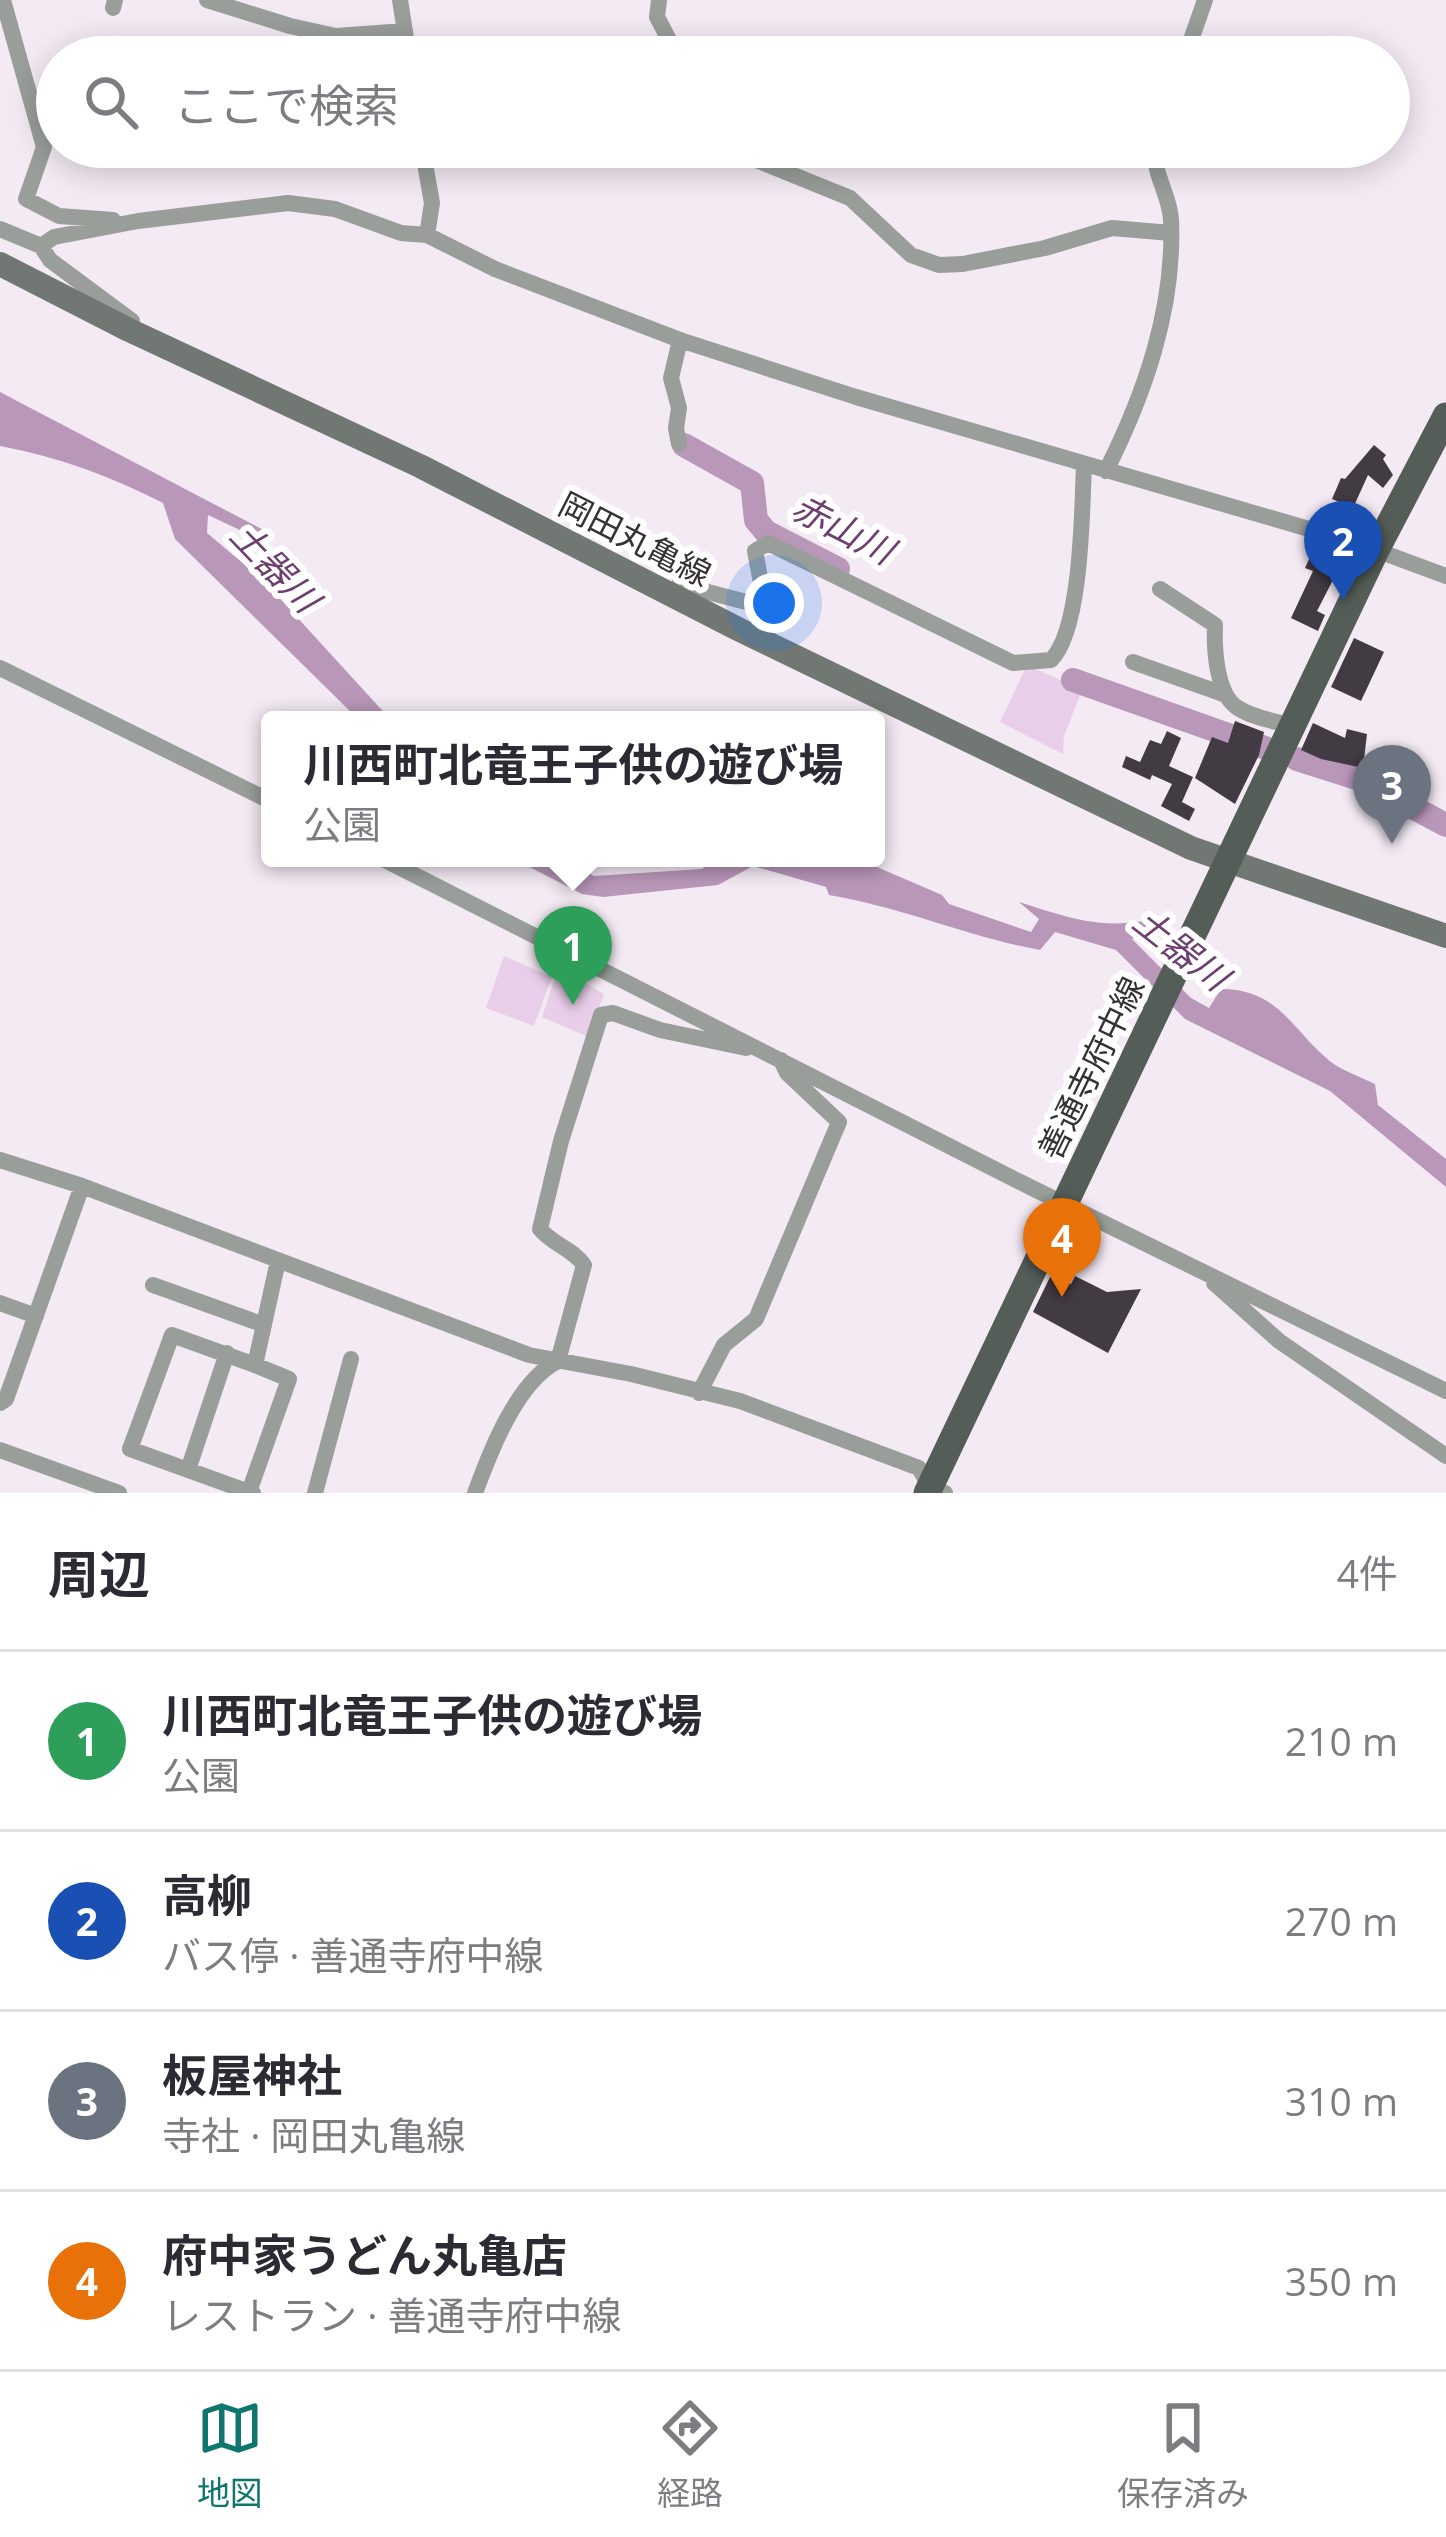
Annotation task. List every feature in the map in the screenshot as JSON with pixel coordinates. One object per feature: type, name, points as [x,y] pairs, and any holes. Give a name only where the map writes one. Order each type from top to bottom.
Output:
[{"type":"main road","name":"岡田丸亀線","points":[[0,264],[1191,848],[1446,936]]},
{"type":"main road","name":"善通寺府中線","points":[[932,1491],[1376,550],[1446,416]]},
{"type":"street","points":[[207,0],[336,36],[405,32]]},
{"type":"street","points":[[400,0],[406,36]]},
{"type":"street","points":[[659,0],[657,16],[667,36]]},
{"type":"street","points":[[1192,36],[1204,0]]},
{"type":"street","points":[[4,10],[36,120]]},
{"type":"street","points":[[37,168],[26,199],[58,215],[138,221]]},
{"type":"street","points":[[426,168],[432,203],[427,235]]},
{"type":"street","points":[[776,168],[850,198],[911,255],[939,265],[1012,255],[1112,228],[1171,233]]},
{"type":"street","points":[[1106,471],[1135,412],[1170,291],[1169,208],[1154,168]]},
{"type":"street","points":[[40,246],[54,237],[138,221],[288,203],[335,209],[401,233],[427,235],[495,269],[680,340],[1376,550],[1446,576]]},
{"type":"street","points":[[0,229],[40,246],[50,260],[164,345]]},
{"type":"street","points":[[679,443],[679,408],[671,378],[680,340]]},
{"type":"street","points":[[673,595],[678,586],[685,586],[758,602],[762,588],[754,550],[768,543],[1012,664],[1051,660],[1062,643],[1079,563],[1084,464]]},
{"type":"street","points":[[1160,589],[1215,625],[1214,646],[1226,695],[1239,710],[1294,727]]},
{"type":"street","points":[[1133,662],[1226,695]]},
{"type":"street","points":[[0,668],[261,797]]},
{"type":"street","points":[[399,867],[1446,1391]]},
{"type":"street","points":[[475,1493],[493,1444],[540,1370],[558,1361],[584,1265],[576,1253],[551,1242],[540,1228],[561,1142],[602,1015],[613,1013],[660,1030],[774,1055],[839,1122],[756,1319],[724,1345],[699,1393]]},
{"type":"street","points":[[0,1160],[82,1186],[469,1335],[558,1361],[740,1401],[919,1468],[932,1491]]},
{"type":"street","points":[[0,1403],[6,1400],[7,1374],[36,1316],[82,1186]]},
{"type":"street","points":[[255,1365],[278,1261]]},
{"type":"street","points":[[1217,1277],[1214,1283],[1279,1341],[1446,1456]]},
{"type":"street","points":[[153,1285],[264,1325]]},
{"type":"street","points":[[0,1303],[36,1316]]},
{"type":"street","points":[[172,1335],[255,1365],[289,1379],[244,1492],[130,1449],[172,1335]]},
{"type":"street","points":[[188,1470],[227,1353]]},
{"type":"street","points":[[315,1493],[351,1359]]},
{"type":"street","points":[[0,1450],[96,1489],[119,1493]]},
{"type":"shaded area","points":[[0,392],[273,535],[244,532],[208,515],[207,533],[263,580],[383,711],[350,711],[175,539],[163,503],[84,468],[0,446]]},
{"type":"shaded area","points":[[1027,665],[1082,690],[1064,736],[1063,754],[1000,722]]},
{"type":"shaded area","points":[[530,867],[578,867],[594,876],[751,867],[718,885],[603,897],[582,894]]},
{"type":"shaded area","points":[[756,867],[877,867],[942,895],[949,904],[1031,932],[1039,919],[1019,902],[1096,922],[1132,923],[1174,914],[1132,939],[1191,998],[1209,1008],[1221,989],[1258,996],[1284,1014],[1331,1062],[1375,1084],[1378,1105],[1446,1159],[1446,1187],[1330,1091],[1185,1019],[1116,950],[1055,932],[1040,950],[829,895],[826,887]]},
{"type":"shaded area","points":[[504,956],[552,977],[534,1026],[486,1008]]},
{"type":"shaded area","points":[[558,968],[604,994],[588,1037],[542,1017]]},
{"type":"building","points":[[1374,445],[1386,455],[1383,459],[1393,475],[1383,488],[1368,475],[1353,508],[1332,499],[1341,478]]},
{"type":"building","points":[[1316,544],[1349,560],[1317,611],[1325,615],[1318,631],[1291,618],[1313,571],[1305,568]]},
{"type":"building","points":[[1354,638],[1384,652],[1361,701],[1331,687]]},
{"type":"building","points":[[1235,721],[1264,732],[1259,755],[1235,804],[1195,778],[1212,737],[1228,743]]},
{"type":"building","points":[[1313,723],[1345,738],[1347,729],[1367,734],[1363,768],[1301,750]]},
{"type":"building","points":[[1167,731],[1181,738],[1169,766],[1193,777],[1182,802],[1195,809],[1189,821],[1161,806],[1172,784],[1122,767],[1126,756],[1140,762],[1150,740],[1161,744]]},
{"type":"building","points":[[1394,747],[1417,762],[1401,786],[1378,770]]},
{"type":"building","points":[[1051,1275],[1071,1284],[1075,1276],[1107,1292],[1141,1289],[1108,1353],[1033,1312]]},
{"type":"waterway","name":"赤山川","points":[[684,445],[752,483],[756,520],[766,532],[838,569]]},
{"type":"waterway","name":"赤山川","points":[[1073,680],[1271,750]]},
{"type":"waterway","name":"赤山川","points":[[1297,759],[1360,779],[1446,825]]},
{"type":"place","name":"高柳","points":[[1343,600]]},
{"type":"place","name":"板屋神社","points":[[1392,844]]},
{"type":"place","name":"川西町北竜王子供の遊び場","points":[[573,1005]]},
{"type":"place","name":"府中家うどん丸亀店","points":[[1062,1297]]},
{"type":"water label","name":"土器川","points":[[275,567]]},
{"type":"water label","name":"土器川","points":[[1181,949]]}]
